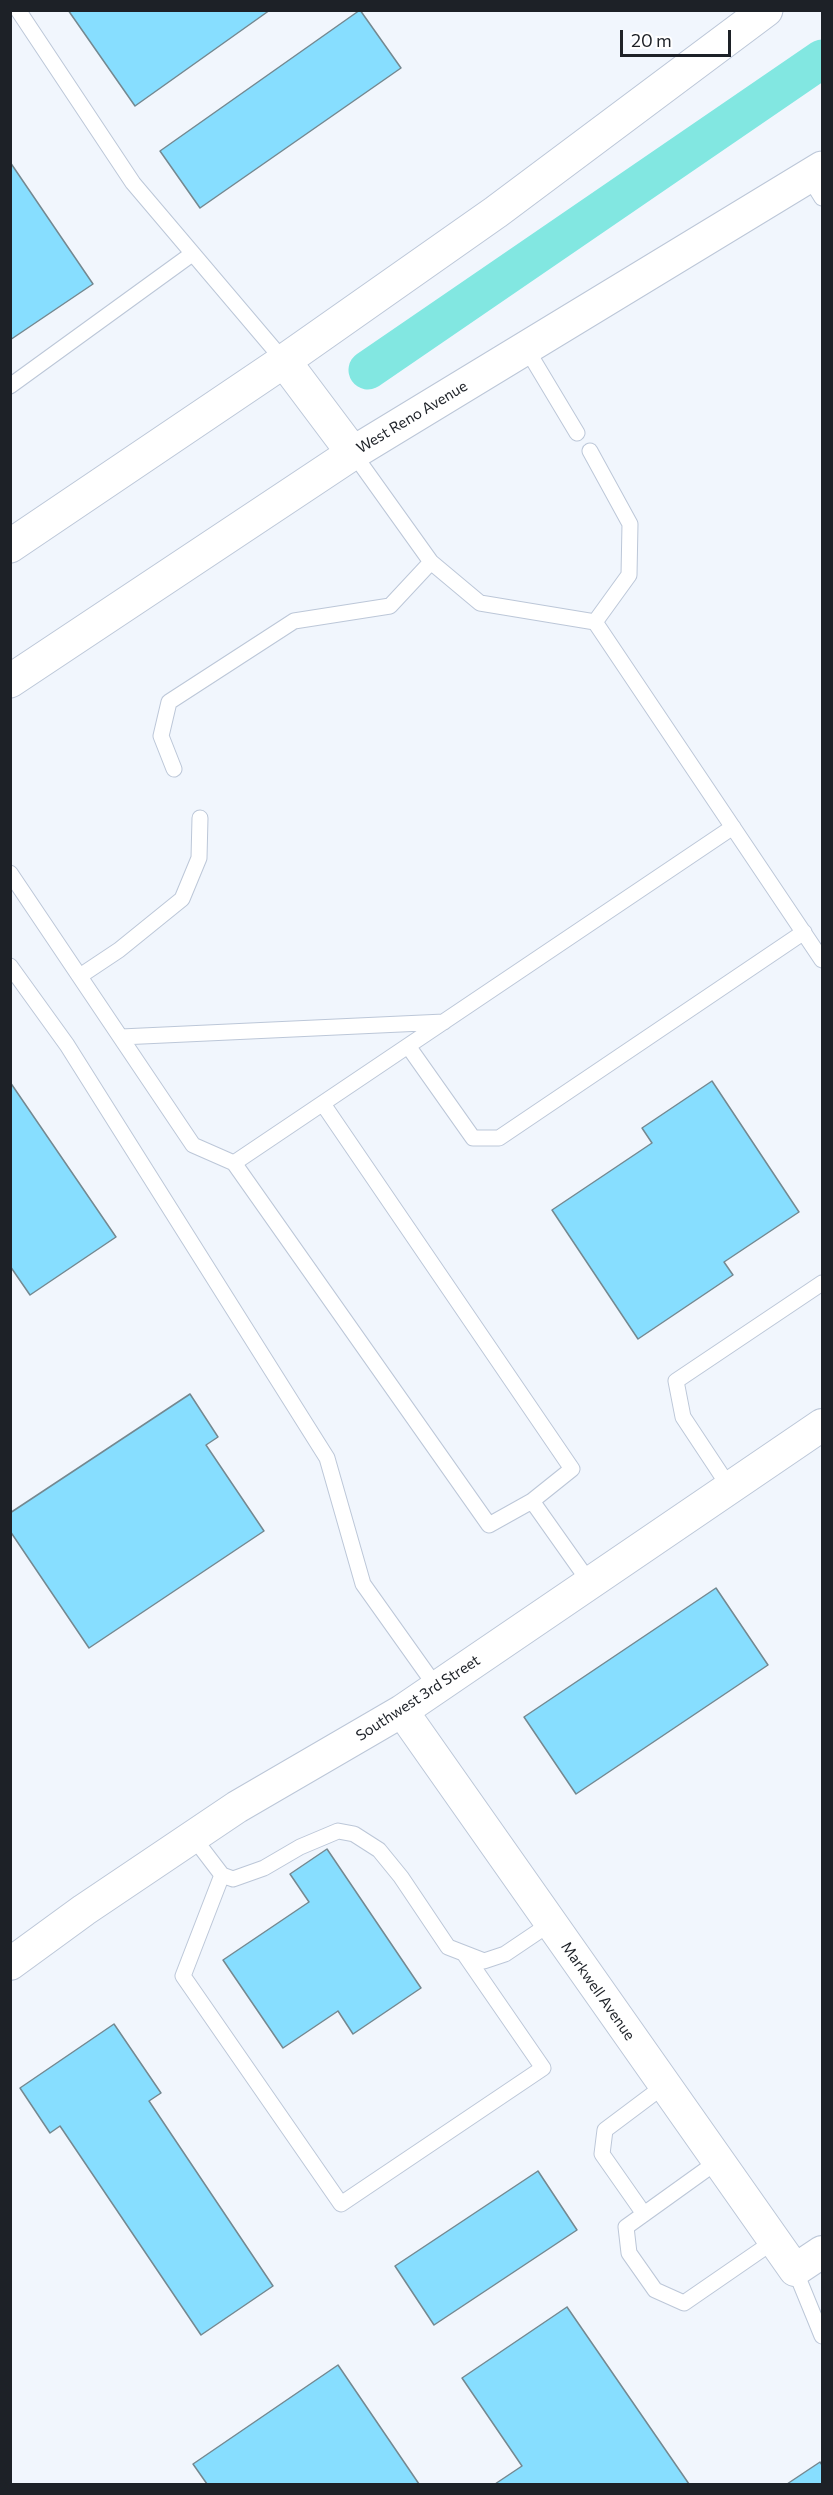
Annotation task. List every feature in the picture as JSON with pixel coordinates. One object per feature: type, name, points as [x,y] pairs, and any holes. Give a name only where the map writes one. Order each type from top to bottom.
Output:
[{"type":"main road","points":[[10,546],[284,361],[496,212],[766,10]]},
{"type":"main road","name":"West Reno Avenue","points":[[10,681],[353,453],[526,348],[818,181]]},
{"type":"main road","points":[[284,361],[353,453]]},
{"type":"street","name":"Southwest 3rd Street","points":[[10,1964],[84,1910],[237,1807],[402,1711],[822,1425]]},
{"type":"street","name":"Markwell Avenue","points":[[402,1711],[795,2270]]},
{"type":"street","points":[[795,2270],[822,2252]]},
{"type":"lane","points":[[18,10],[132,183],[284,361]]},
{"type":"lane","points":[[10,386],[192,254]]},
{"type":"lane","points":[[526,348],[577,433]]},
{"type":"lane","points":[[590,451],[630,524],[629,575],[595,622]]},
{"type":"lane","points":[[353,453],[431,562],[480,603],[595,622],[822,960]]},
{"type":"lane","points":[[174,769],[161,736],[169,702],[294,621],[390,606],[431,562]]},
{"type":"lane","points":[[80,976],[119,950],[182,899],[199,858],[200,818]]},
{"type":"lane","points":[[234,1163],[733,827]]},
{"type":"lane","points":[[10,873],[193,1144],[234,1163],[489,1525],[532,1501],[572,1469],[323,1104]]},
{"type":"lane","points":[[408,1046],[473,1138],[499,1138],[804,933]]},
{"type":"lane","points":[[10,966],[67,1045],[327,1458],[363,1584],[436,1688]]},
{"type":"lane","points":[[121,1037],[444,1022]]},
{"type":"lane","points":[[730,1488],[683,1417],[676,1381],[822,1283]]},
{"type":"lane","points":[[532,1501],[590,1583]]},
{"type":"lane","points":[[193,1837],[222,1875],[233,1879],[264,1869],[300,1847],[338,1831],[354,1834],[379,1850],[401,1877],[448,1947],[484,1961],[505,1954],[551,1923]]},
{"type":"lane","points":[[222,1875],[183,1976],[341,2205],[543,2068],[465,1955]]},
{"type":"lane","points":[[644,2214],[602,2154],[605,2130],[665,2085]]},
{"type":"lane","points":[[718,2161],[626,2227],[629,2253],[655,2290],[684,2303],[774,2241]]},
{"type":"lane","points":[[795,2270],[822,2336]]},
{"type":"building","points":[[68,10],[270,10],[135,106]]},
{"type":"building","points":[[360,10],[401,68],[200,208],[160,151]]},
{"type":"building","points":[[10,162],[93,284],[10,340]]},
{"type":"building","points":[[712,1081],[799,1212],[724,1262],[733,1275],[638,1339],[552,1210],[652,1143],[642,1128]]},
{"type":"building","points":[[10,1082],[116,1237],[30,1295],[10,1266]]},
{"type":"building","points":[[190,1394],[218,1437],[206,1445],[264,1531],[89,1648],[10,1531],[10,1513]]},
{"type":"building","points":[[716,1588],[768,1665],[576,1794],[524,1717]]},
{"type":"building","points":[[327,1849],[421,1988],[353,2034],[338,2011],[283,2048],[223,1960],[309,1902],[290,1874]]},
{"type":"building","points":[[114,2024],[161,2093],[149,2101],[273,2286],[201,2335],[60,2126],[50,2133],[20,2088]]},
{"type":"building","points":[[538,2171],[577,2230],[434,2325],[395,2266]]},
{"type":"building","points":[[567,2307],[689,2484],[495,2484],[522,2466],[462,2378]]},
{"type":"building","points":[[338,2365],[419,2484],[207,2484],[193,2464]]},
{"type":"building","points":[[820,2462],[822,2484],[787,2484]]},
{"type":"waterway","points":[[368,370],[822,59]]}]
